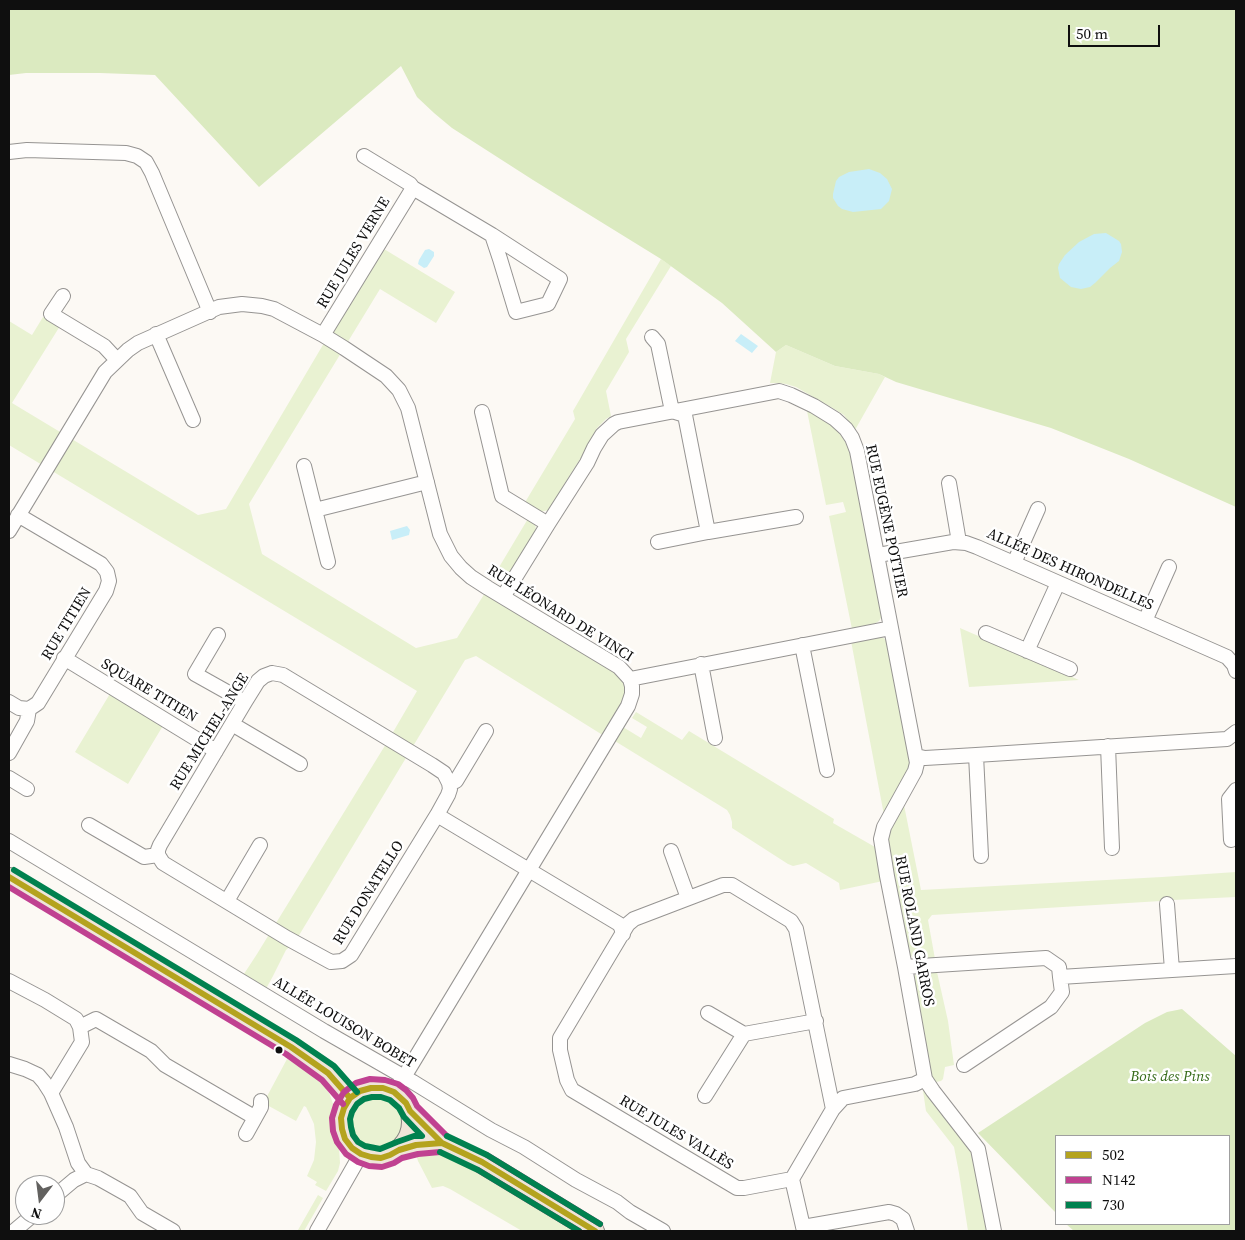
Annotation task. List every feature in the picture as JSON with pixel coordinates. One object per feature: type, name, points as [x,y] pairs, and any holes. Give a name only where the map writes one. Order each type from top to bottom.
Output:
[{"type":"main road","points":[[9,877],[291,1047],[328,1073],[350,1098]]},
{"type":"main road","points":[[442,1143],[416,1144],[381,1158],[361,1154],[352,1148],[345,1139],[341,1118],[344,1108],[350,1098],[360,1091],[382,1088],[394,1092],[442,1143],[482,1162],[595,1231]]},
{"type":"main road","points":[[399,1150],[411,1132],[410,1110]]},
{"type":"street","points":[[9,152],[27,150],[126,153],[138,156],[146,162],[210,312]]},
{"type":"street","points":[[364,156],[492,235],[560,279],[548,304],[516,312],[492,235]]},
{"type":"street","name":"RUE JULES VERNE","points":[[323,335],[413,188]]},
{"type":"street","points":[[62,296],[51,314],[104,346],[117,360]]},
{"type":"street","name":"RUE LÉONARD DE VINCI","points":[[9,531],[97,384],[105,372],[117,360],[138,343],[219,307],[251,304],[262,306],[274,309],[323,335],[377,368],[399,390],[408,408],[440,534],[451,556],[461,568],[471,577],[619,667],[630,678],[632,694],[628,706],[394,1092]]},
{"type":"street","points":[[156,334],[193,420]]},
{"type":"street","points":[[652,337],[658,344],[672,411],[685,415],[708,532]]},
{"type":"street","name":"RUE EUGÈNE POTTIER","points":[[503,597],[587,463],[602,435],[609,427],[618,422],[779,392],[792,395],[835,419],[852,438],[857,450],[891,628]]},
{"type":"street","points":[[482,412],[502,496],[548,524]]},
{"type":"street","points":[[304,466],[328,562]]},
{"type":"street","points":[[315,510],[427,482]]},
{"type":"street","points":[[949,482],[958,542]]},
{"type":"street","points":[[1014,563],[1038,509]]},
{"type":"street","name":"RUE TITIEN","points":[[18,515],[101,564],[107,572],[109,581],[106,591],[38,703],[29,709]]},
{"type":"street","points":[[658,542],[796,517]]},
{"type":"street","name":"ALLÉE DES HIRONDELLES","points":[[878,555],[958,542],[977,546],[1227,657],[1235,666]]},
{"type":"street","points":[[1145,621],[1169,567]]},
{"type":"street","points":[[1027,651],[1058,582]]},
{"type":"street","points":[[630,678],[891,628]]},
{"type":"street","name":"RUE ROLAND GARROS","points":[[891,628],[917,765],[884,827],[881,839],[925,1079],[978,1148],[994,1231]]},
{"type":"street","points":[[986,633],[1070,669]]},
{"type":"street","points":[[218,636],[195,674],[245,702]]},
{"type":"street","points":[[802,645],[827,770]]},
{"type":"street","name":"SQUARE TITIEN","points":[[64,658],[216,751]]},
{"type":"street","points":[[701,664],[715,738]]},
{"type":"street","name":"RUE MICHEL-ANGE","points":[[158,855],[160,845],[258,681],[272,673],[283,675],[432,765],[444,773],[449,782]]},
{"type":"street","points":[[9,702],[19,708],[29,709],[27,721],[9,753]]},
{"type":"street","points":[[232,724],[300,764]]},
{"type":"street","points":[[486,731],[456,781],[449,782],[450,789],[448,795],[438,814],[619,924],[623,934]]},
{"type":"street","points":[[916,756],[925,758],[1226,739],[1236,733]]},
{"type":"street","points":[[1108,746],[1112,848]]},
{"type":"street","points":[[976,755],[981,856]]},
{"type":"street","points":[[9,778],[26,789]]},
{"type":"street","points":[[1231,840],[1229,799],[1236,790]]},
{"type":"street","name":"RUE DONATELLO","points":[[227,901],[287,938],[332,962],[342,961],[351,955],[438,814]]},
{"type":"street","points":[[89,825],[144,857],[158,855],[163,863],[227,901],[260,845]]},
{"type":"street","name":"ALLÉE LOUISON BOBET","points":[[9,841],[491,1130],[524,1147],[576,1180],[618,1202],[630,1212],[663,1231]]},
{"type":"street","points":[[670,851],[688,898]]},
{"type":"street","name":"RUE JULES VALLÈS","points":[[792,1179],[737,1188],[572,1090],[567,1080],[560,1050],[560,1038],[628,924],[634,919],[723,884],[732,885],[791,921],[796,929],[833,1109]]},
{"type":"street","points":[[1167,904],[1172,970]]},
{"type":"street","points":[[905,967],[1046,958],[1059,967],[1062,992],[1051,1007],[964,1066]]},
{"type":"street","points":[[1060,977],[1236,966]]},
{"type":"street","points":[[9,981],[76,1019],[80,1027],[82,1042],[51,1093]]},
{"type":"street","points":[[708,1013],[744,1034],[816,1021]]},
{"type":"street","points":[[80,1027],[96,1019],[151,1051],[165,1065],[254,1118]]},
{"type":"street","points":[[705,1096],[744,1034]]},
{"type":"street","points":[[9,1064],[38,1075],[44,1082],[66,1127],[78,1163],[86,1174],[98,1178],[130,1196],[142,1213],[173,1231]]},
{"type":"street","points":[[907,1231],[903,1219],[889,1212],[803,1229],[792,1179],[833,1109],[843,1098],[915,1084],[925,1079]]},
{"type":"street","points":[[246,1134],[261,1107],[261,1101]]},
{"type":"street","points":[[317,1231],[361,1154]]},
{"type":"street","points":[[65,1188],[86,1174]]},
{"type":"green space","points":[[9,9],[1236,9],[1236,507],[1129,459],[1051,428],[896,382],[879,374],[835,366],[786,345],[776,352],[722,303],[661,259],[452,128],[417,97],[401,66],[259,187],[155,75],[26,73],[9,75]]},
{"type":"green space","points":[[379,246],[455,292],[436,323],[380,289],[249,504],[262,554],[416,648],[457,638],[488,588],[630,679],[618,724],[641,738],[647,727],[632,718],[636,712],[682,740],[689,731],[834,819],[833,823],[875,847],[888,880],[840,890],[839,883],[806,863],[793,866],[788,864],[732,828],[732,822],[727,810],[476,656],[465,660],[295,942],[286,950],[263,994],[240,980],[417,691],[9,445],[9,321],[32,335],[43,317],[60,326],[12,403],[198,515],[226,509]]},
{"type":"green space","points":[[661,259],[671,266],[626,339],[629,352],[606,391],[611,416],[596,429],[592,440],[565,483],[554,505],[549,510],[540,512],[524,504],[575,419],[573,411]]},
{"type":"green space","points":[[786,345],[835,366],[879,374],[885,377],[855,430],[844,415],[796,387],[770,383],[776,352]]},
{"type":"green space","points":[[807,411],[837,430],[846,443],[851,455],[882,616],[874,624],[852,629],[829,516],[846,512],[843,502],[826,505]]},
{"type":"green space","points":[[529,517],[535,523],[536,530],[534,535],[506,579],[498,581],[492,579]]},
{"type":"green space","points":[[960,628],[1079,680],[969,687]]},
{"type":"green space","points":[[881,636],[887,641],[911,766],[884,815],[851,641]]},
{"type":"green space","points":[[111,692],[164,724],[128,784],[75,752]]},
{"type":"green space","points":[[904,805],[921,890],[1236,872],[1236,897],[1173,900],[1173,898],[1161,899],[1161,901],[932,915],[928,920],[935,959],[918,960],[909,953],[887,845],[888,833]]},
{"type":"green space","points":[[937,972],[948,1021],[954,1065],[945,1067],[943,1079],[936,1082],[929,1070],[913,980],[916,974]]},
{"type":"green space","name":"Bois des Pins","points":[[1182,1009],[1236,1056],[1236,1231],[1074,1231],[1067,1225],[1230,1225],[1230,1135],[1055,1135],[1055,1212],[978,1133],[1145,1023],[1167,1012]]},
{"type":"green space","points":[[287,1059],[307,1071],[325,1086],[333,1104],[331,1130],[339,1148],[340,1163],[338,1171],[326,1191],[315,1185],[317,1182],[307,1176],[314,1160],[316,1142],[314,1124],[306,1107],[304,1106],[296,1121],[264,1102]]},
{"type":"green space","points":[[923,1091],[926,1092],[971,1151],[976,1164],[987,1231],[968,1231],[954,1147],[926,1111]]},
{"type":"green space","points":[[377,1095],[387,1097],[396,1103],[402,1112],[404,1122],[402,1132],[396,1141],[387,1147],[377,1149],[367,1147],[358,1141],[352,1132],[350,1122],[352,1112],[358,1103],[367,1097]]},
{"type":"green space","points":[[434,1150],[483,1171],[583,1231],[522,1231],[450,1189],[443,1186],[432,1188],[415,1151]]},
{"type":"green space","points":[[318,1195],[323,1198],[304,1231],[293,1231],[298,1230]]},
{"type":"water","points":[[869,169],[880,173],[887,179],[892,189],[889,201],[881,209],[853,212],[838,206],[833,198],[833,194],[839,177],[849,172]]},
{"type":"water","points":[[1106,233],[1121,244],[1122,252],[1119,261],[1090,287],[1081,289],[1071,287],[1060,278],[1058,268],[1065,255],[1079,242],[1094,234]]},
{"type":"water","points":[[429,249],[434,252],[434,256],[427,267],[424,268],[418,264],[419,260],[425,250]]},
{"type":"water","points":[[741,334],[758,346],[752,353],[735,341]]},
{"type":"water","points":[[407,526],[410,530],[409,535],[392,540],[390,531]]},
{"type":"transit line","name":"730","points":[[14,870],[296,1040],[334,1066],[357,1092]]},
{"type":"transit line","name":"502","points":[[9,877],[291,1047],[328,1073],[350,1098]]},
{"type":"transit line","name":"N142","points":[[9,887],[286,1054],[322,1080],[343,1104]]},
{"type":"transit line","name":"N142","points":[[440,1152],[402,1158],[382,1167],[369,1166],[358,1162],[346,1154],[337,1142],[333,1131],[332,1118],[336,1105],[344,1092],[356,1083],[370,1079],[385,1080],[398,1084],[406,1090],[417,1106],[447,1136]]},
{"type":"transit line","name":"502","points":[[371,1088],[383,1088],[394,1092],[442,1143],[416,1145],[381,1158],[361,1154],[352,1148],[345,1139],[342,1129],[341,1118],[344,1108],[350,1098],[360,1091],[371,1088]]},
{"type":"transit line","name":"730","points":[[372,1097],[390,1100],[422,1136],[414,1136],[380,1149],[365,1146],[358,1142],[353,1135],[351,1127],[350,1119],[352,1112],[357,1104],[364,1099],[372,1097]]},
{"type":"transit line","name":"730","points":[[447,1136],[487,1155],[600,1224]]},
{"type":"transit line","name":"502","points":[[442,1143],[482,1162]]},
{"type":"transit line","name":"502","points":[[442,1143],[482,1162]]},
{"type":"transit line","name":"730","points":[[440,1152],[478,1170],[579,1231]]},
{"type":"transit line","name":"N142","points":[[487,1155],[600,1224]]},
{"type":"transit line","name":"502","points":[[482,1162],[595,1231]]},
{"type":"transit line","name":"N142","points":[[478,1170],[579,1231]]}]
